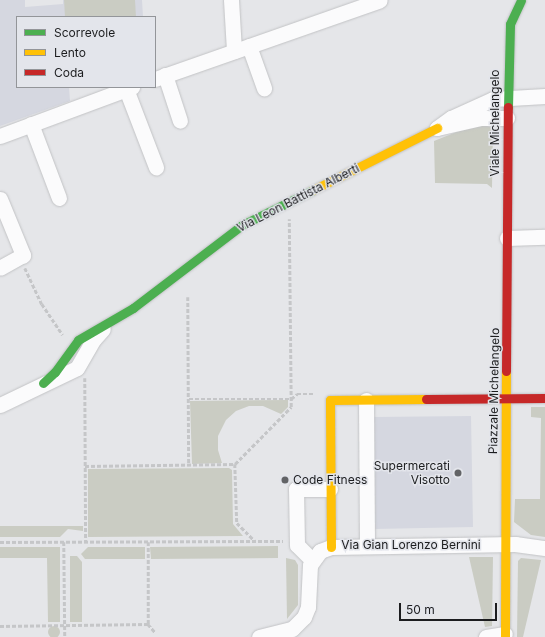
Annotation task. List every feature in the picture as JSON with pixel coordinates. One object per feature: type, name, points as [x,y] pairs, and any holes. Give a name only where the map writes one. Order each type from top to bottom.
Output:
[{"type":"street","points":[[231,0],[234,51]]},
{"type":"street","points":[[180,121],[160,77],[380,0]]},
{"type":"street","name":"Viale Michelangelo","points":[[507,238],[508,35],[516,9],[521,0]]},
{"type":"street","points":[[249,46],[264,88]]},
{"type":"street","points":[[0,136],[129,88],[156,167]]},
{"type":"street","name":"Via Leon Battista Alberti","points":[[0,406],[43,383],[58,379],[77,368],[94,339],[108,324],[132,308],[242,225],[438,128],[483,103],[507,96],[545,96]]},
{"type":"street","name":"Via Leon Battista Alberti","points":[[438,128],[481,118],[507,118]]},
{"type":"street","points":[[31,124],[59,198]]},
{"type":"street","points":[[0,199],[23,250],[21,259],[0,268]]},
{"type":"street","points":[[507,238],[545,238]]},
{"type":"street","name":"Piazzale Michelangelo","points":[[505,545],[507,238]]},
{"type":"street","points":[[331,546],[330,400],[506,397],[545,398]]},
{"type":"street","points":[[366,400],[367,545]]},
{"type":"street","points":[[259,637],[292,629],[304,618],[308,607],[309,569],[312,560],[299,549],[296,541],[296,489],[330,489]]},
{"type":"street","points":[[486,637],[505,636],[505,545]]},
{"type":"street","name":"Via Gian Lorenzo Bernini","points":[[312,560],[320,551],[331,546],[505,545],[545,548]]},
{"type":"path","points":[[85,466],[235,464],[291,407],[289,218]]},
{"type":"path","points":[[21,259],[42,304],[66,340]]},
{"type":"path","points":[[188,298],[189,465]]},
{"type":"path","points":[[85,370],[86,542]]},
{"type":"path","points":[[189,399],[291,399],[297,394],[322,394],[330,400]]},
{"type":"path","points":[[235,464],[237,523],[255,541]]},
{"type":"path","points":[[0,542],[296,541]]},
{"type":"path","points":[[64,542],[65,637]]},
{"type":"path","points":[[148,542],[148,624],[156,632]]},
{"type":"path","points":[[0,626],[148,624]]},
{"type":"shaded area","points":[[0,0],[25,0],[25,7],[63,4],[63,0],[142,0],[143,16],[16,16],[16,88],[69,88],[70,101],[0,126]]},
{"type":"shaded area","points":[[64,0],[135,0],[136,16],[65,16]]},
{"type":"shaded area","points":[[484,125],[493,128],[492,188],[487,184],[435,183],[434,141],[464,129]]},
{"type":"shaded area","points":[[288,400],[288,407],[281,414],[263,406],[249,406],[236,411],[226,420],[218,436],[218,450],[222,463],[192,464],[190,401]]},
{"type":"shaded area","points":[[531,407],[545,407],[545,537],[531,535],[514,522],[515,499],[540,499],[541,418],[531,417]]},
{"type":"shaded area","points":[[471,416],[473,527],[374,529],[374,417]]},
{"type":"shaded area","points":[[229,468],[232,470],[233,524],[243,536],[88,537],[88,469]]},
{"type":"shaded area","points":[[0,526],[83,526],[83,531],[68,529],[60,537],[0,537]]},
{"type":"shaded area","points":[[278,546],[278,558],[151,559],[150,547]]},
{"type":"shaded area","points":[[0,547],[60,547],[60,622],[48,622],[47,558],[0,558]]},
{"type":"shaded area","points":[[88,547],[145,547],[145,559],[85,559],[81,554]]},
{"type":"shaded area","points":[[70,556],[77,556],[82,562],[82,622],[70,622]]},
{"type":"shaded area","points":[[469,557],[493,557],[492,626],[485,627]]},
{"type":"shaded area","points":[[286,558],[295,560],[298,565],[298,605],[287,619]]},
{"type":"shaded area","points":[[521,558],[541,560],[523,637],[517,637],[518,561]]},
{"type":"shaded area","points":[[52,626],[56,626],[60,632],[56,638],[52,638],[48,634],[48,630]]},
{"type":"traffic: fast","points":[[508,107],[510,24],[521,0]]},
{"type":"traffic: fast","points":[[43,383],[55,372],[78,340],[133,308],[242,225],[313,190]]},
{"type":"traffic: slow","points":[[313,190],[437,128]]},
{"type":"traffic: slow","points":[[505,637],[506,371]]},
{"type":"traffic: slow","points":[[331,547],[330,400],[426,399]]},
{"type":"traffic: jam","points":[[506,371],[508,107]]},
{"type":"traffic: jam","points":[[426,399],[545,398]]},
{"type":"place","name":"Supermercati Visotto","points":[[458,473]]},
{"type":"place","name":"Code Fitness","points":[[285,480]]}]
